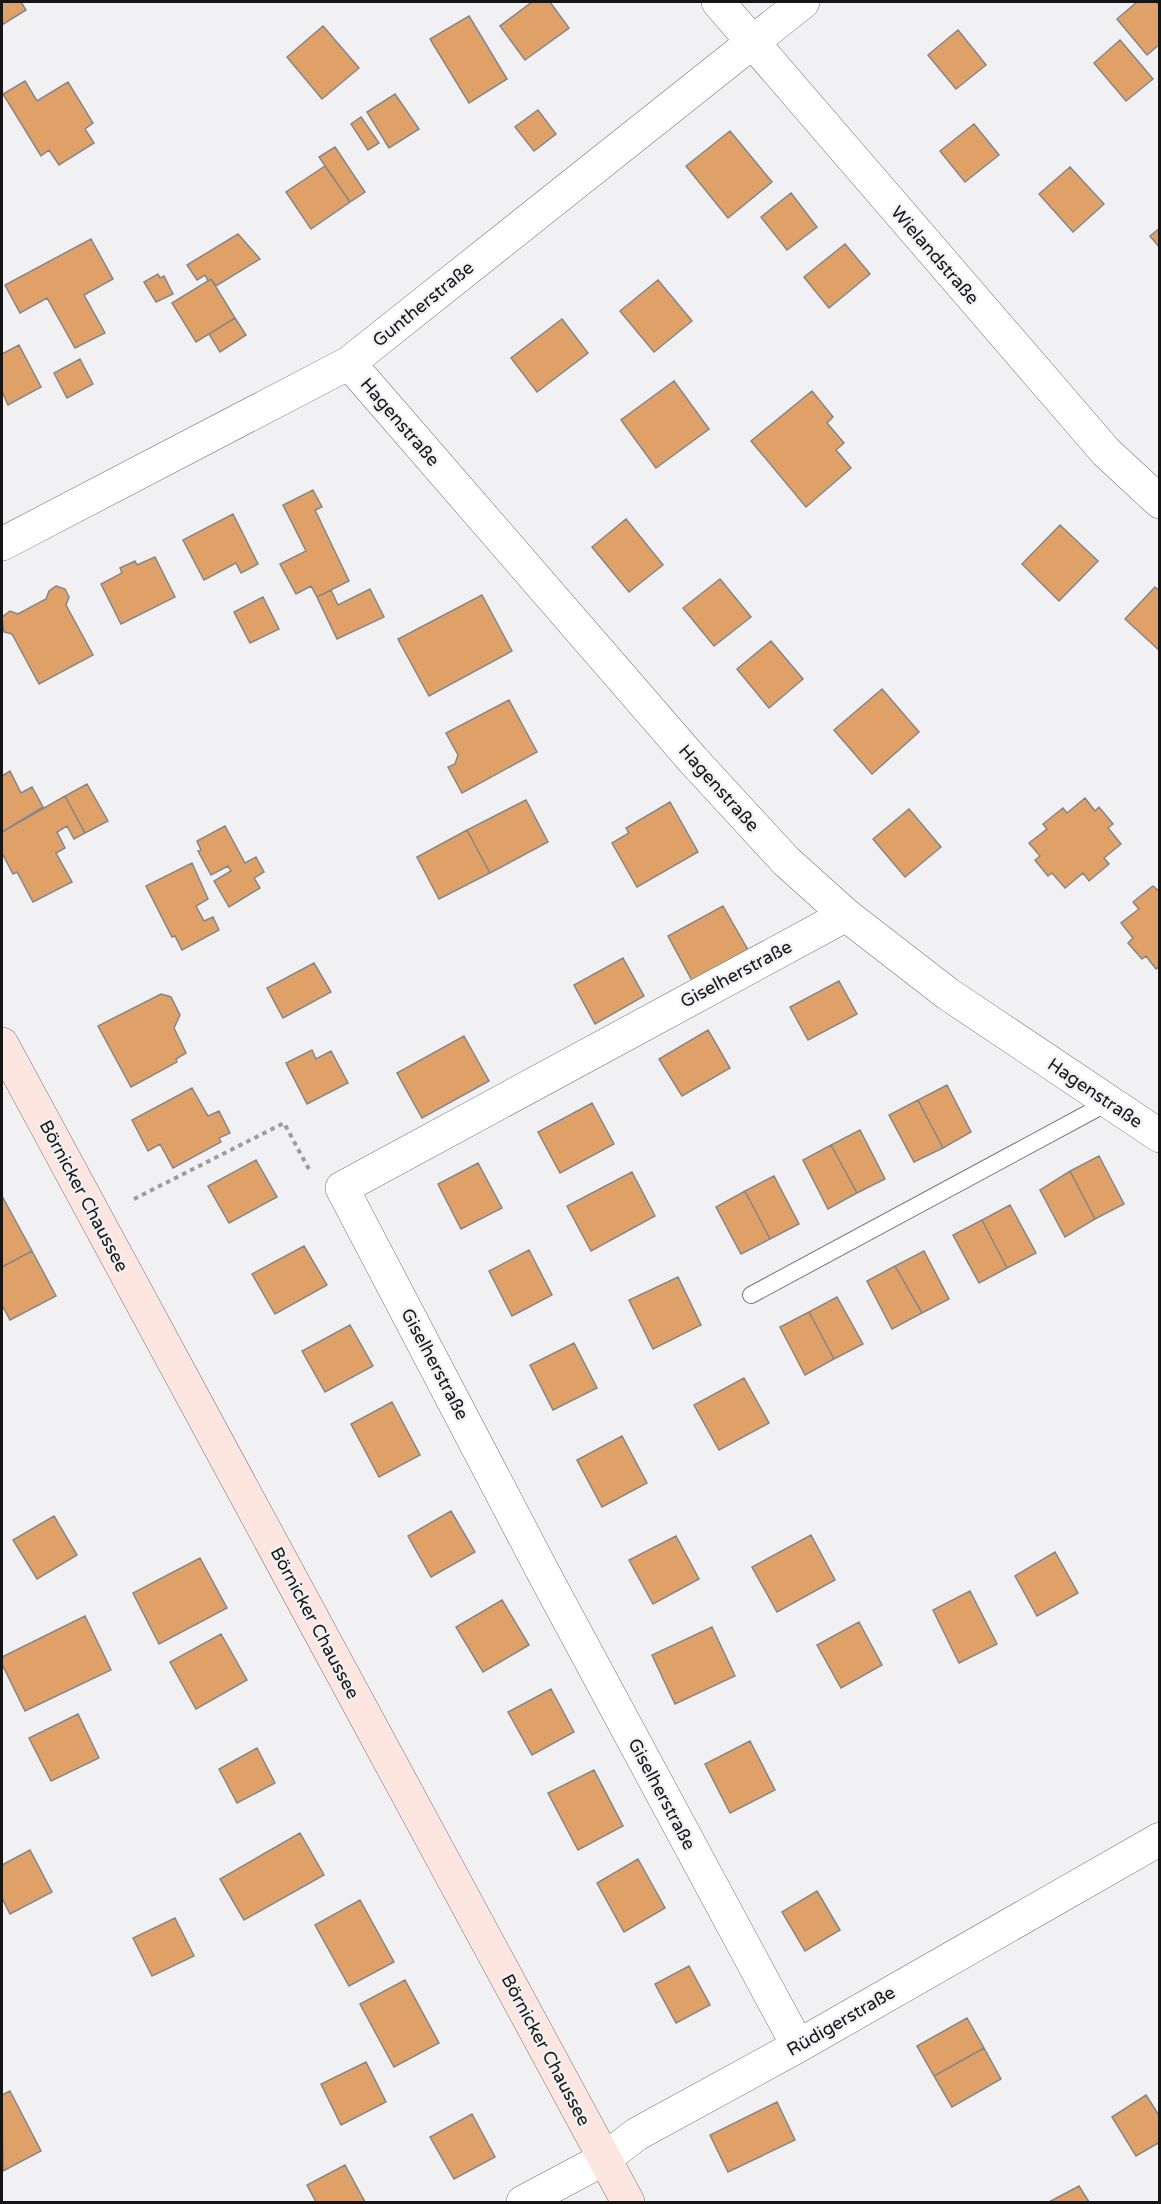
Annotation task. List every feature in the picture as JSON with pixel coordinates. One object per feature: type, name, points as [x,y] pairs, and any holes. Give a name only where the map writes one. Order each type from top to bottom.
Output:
[{"type":"main road","name":"Börnicker Chaussee","points":[[2,1044],[628,2202]]},
{"type":"street","name":"Wielandstraße","points":[[718,2],[1098,444],[1160,502]]},
{"type":"street","name":"Guntherstraße","points":[[2,544],[349,363],[803,2]]},
{"type":"street","name":"Hagenstraße","points":[[349,363],[693,760],[786,861],[846,915],[948,994],[1160,1136]]},
{"type":"street","name":"Giselherstraße","points":[[798,2046],[544,1574],[342,1188],[846,915]]},
{"type":"street","name":"Rüdigerstraße","points":[[523,2202],[604,2159],[637,2134],[798,2046],[1160,1839]]},
{"type":"lane","points":[[751,1295],[1109,1102]]},
{"type":"path","points":[[135,1199],[284,1123],[312,1176]]},
{"type":"building","points":[[2,2],[21,2],[26,10],[2,25]]},
{"type":"building","points":[[532,2],[550,2],[569,28],[525,60],[500,26]]},
{"type":"building","points":[[1137,2],[1156,2],[1160,6],[1160,44],[1147,55],[1117,19]]},
{"type":"building","points":[[469,16],[507,79],[469,103],[430,39]]},
{"type":"building","points":[[323,26],[359,68],[322,99],[287,57]]},
{"type":"building","points":[[958,30],[986,65],[956,89],[928,55]]},
{"type":"building","points":[[1120,40],[1153,79],[1126,101],[1094,63]]},
{"type":"building","points":[[25,81],[37,101],[68,82],[93,123],[85,129],[94,143],[59,165],[49,150],[41,156],[3,94]]},
{"type":"building","points":[[395,94],[419,129],[389,148],[367,112]]},
{"type":"building","points":[[538,110],[556,134],[534,151],[515,127]]},
{"type":"building","points":[[361,117],[379,143],[368,150],[351,124]]},
{"type":"building","points":[[974,124],[999,155],[965,182],[940,151]]},
{"type":"building","points":[[730,131],[772,182],[728,218],[686,166]]},
{"type":"building","points":[[335,147],[365,192],[350,202],[319,157]]},
{"type":"building","points":[[325,166],[350,202],[311,229],[286,192]]},
{"type":"building","points":[[1070,167],[1104,204],[1073,232],[1039,194]]},
{"type":"building","points":[[791,193],[817,227],[787,250],[761,217]]},
{"type":"building","points":[[1160,228],[1160,248],[1150,236]]},
{"type":"building","points":[[238,234],[260,259],[216,286],[211,279],[208,281],[205,275],[197,280],[187,265]]},
{"type":"building","points":[[91,239],[113,279],[84,295],[105,333],[75,348],[47,298],[20,313],[5,285]]},
{"type":"building","points":[[845,244],[870,274],[829,308],[804,277]]},
{"type":"building","points":[[158,274],[160,278],[164,276],[173,294],[156,302],[144,282]]},
{"type":"building","points":[[211,279],[235,318],[196,342],[172,303]]},
{"type":"building","points":[[658,280],[692,321],[654,352],[620,311]]},
{"type":"building","points":[[235,318],[246,335],[220,352],[209,334]]},
{"type":"building","points":[[562,319],[588,353],[537,392],[511,358]]},
{"type":"building","points":[[19,345],[41,387],[8,405],[2,391],[2,354]]},
{"type":"building","points":[[80,359],[93,384],[67,398],[54,373]]},
{"type":"building","points":[[674,381],[709,429],[656,468],[621,420]]},
{"type":"building","points":[[812,391],[833,417],[827,423],[844,443],[836,450],[851,468],[806,507],[751,441]]},
{"type":"building","points":[[313,490],[322,507],[315,510],[349,581],[317,597],[311,586],[296,594],[280,564],[306,551],[283,505]]},
{"type":"building","points":[[233,514],[258,564],[241,573],[236,563],[204,580],[183,540]]},
{"type":"building","points":[[626,519],[663,565],[629,592],[592,547]]},
{"type":"building","points":[[1060,525],[1098,561],[1059,601],[1022,564]]},
{"type":"building","points":[[155,557],[175,597],[121,624],[101,584],[122,573],[120,568],[135,561],[137,565]]},
{"type":"building","points":[[720,579],[751,617],[714,646],[683,608]]},
{"type":"building","points":[[56,586],[65,589],[69,597],[66,605],[93,655],[39,684],[12,634],[4,632],[2,617],[10,611],[18,614],[46,599],[49,591]]},
{"type":"building","points":[[1155,587],[1160,591],[1160,651],[1125,619]]},
{"type":"building","points":[[370,589],[384,617],[337,639],[317,597],[331,590],[338,605]]},
{"type":"building","points":[[482,595],[512,651],[429,696],[398,639]]},
{"type":"building","points":[[263,597],[279,629],[250,643],[234,612]]},
{"type":"building","points":[[771,641],[803,679],[769,708],[737,669]]},
{"type":"building","points":[[882,689],[919,732],[872,774],[834,730]]},
{"type":"building","points":[[509,700],[537,752],[462,793],[448,767],[455,764],[458,755],[446,733]]},
{"type":"building","points":[[10,771],[21,793],[32,787],[43,807],[2,832],[2,776]]},
{"type":"building","points":[[87,784],[108,821],[85,833],[65,796]]},
{"type":"building","points":[[65,796],[85,833],[74,839],[67,826],[57,832],[65,848],[56,853],[72,882],[33,902],[17,872],[13,874],[2,853],[2,832]]},
{"type":"building","points":[[1085,798],[1095,811],[1099,807],[1113,824],[1108,828],[1121,844],[1104,858],[1109,864],[1089,881],[1083,873],[1065,888],[1052,873],[1048,876],[1035,860],[1040,856],[1029,843],[1047,829],[1043,824],[1063,808],[1067,813]]},
{"type":"building","points":[[526,800],[548,842],[490,873],[467,830]]},
{"type":"building","points":[[670,802],[698,852],[637,887],[612,843],[629,833],[626,828]]},
{"type":"building","points":[[909,809],[941,847],[905,877],[873,839]]},
{"type":"building","points":[[225,826],[245,863],[256,857],[264,872],[254,878],[260,888],[229,907],[214,881],[231,871],[228,866],[211,875],[198,851],[201,850],[197,841]]},
{"type":"building","points":[[467,830],[490,873],[439,899],[417,857]]},
{"type":"building","points":[[192,863],[208,899],[196,906],[204,921],[213,917],[219,930],[182,950],[175,936],[172,937],[146,886]]},
{"type":"building","points":[[1153,886],[1160,892],[1160,966],[1156,969],[1146,956],[1142,959],[1128,943],[1133,938],[1121,923],[1139,909],[1133,902]]},
{"type":"building","points":[[723,906],[752,957],[696,988],[668,936]]},
{"type":"building","points":[[623,958],[644,996],[595,1024],[574,985]]},
{"type":"building","points":[[314,963],[331,992],[283,1018],[267,988]]},
{"type":"building","points":[[839,981],[857,1014],[808,1040],[790,1007]]},
{"type":"building","points":[[161,994],[171,997],[180,1015],[174,1028],[186,1053],[176,1059],[177,1062],[131,1087],[98,1026]]},
{"type":"building","points":[[708,1030],[730,1068],[682,1096],[659,1059]]},
{"type":"building","points":[[464,1036],[489,1081],[422,1118],[397,1073]]},
{"type":"building","points":[[312,1050],[316,1059],[331,1051],[348,1083],[307,1104],[286,1063]]},
{"type":"building","points":[[947,1085],[971,1132],[943,1148],[918,1100]]},
{"type":"building","points":[[192,1088],[208,1116],[219,1111],[230,1133],[219,1138],[221,1142],[173,1168],[160,1144],[148,1151],[132,1120]]},
{"type":"building","points":[[918,1100],[943,1148],[914,1162],[889,1115]]},
{"type":"building","points":[[592,1103],[614,1144],[560,1173],[538,1132]]},
{"type":"building","points":[[860,1130],[885,1179],[857,1193],[831,1145]]},
{"type":"building","points":[[831,1145],[857,1193],[828,1209],[803,1160]]},
{"type":"building","points":[[1099,1156],[1124,1204],[1095,1219],[1070,1171]]},
{"type":"building","points":[[256,1160],[277,1197],[229,1223],[208,1186]]},
{"type":"building","points":[[478,1163],[502,1208],[461,1229],[438,1184]]},
{"type":"building","points":[[1070,1171],[1095,1219],[1065,1237],[1040,1190]]},
{"type":"building","points":[[632,1172],[655,1216],[591,1251],[567,1206]]},
{"type":"building","points":[[774,1176],[799,1224],[770,1239],[745,1191]]},
{"type":"building","points":[[745,1191],[770,1239],[741,1254],[716,1207]]},
{"type":"building","points":[[2,1196],[32,1251],[2,1267]]},
{"type":"building","points":[[1010,1205],[1036,1253],[1007,1268],[982,1220]]},
{"type":"building","points":[[982,1220],[1007,1268],[979,1283],[953,1235]]},
{"type":"building","points":[[304,1246],[327,1285],[275,1314],[252,1274]]},
{"type":"building","points":[[529,1250],[552,1295],[512,1316],[489,1271]]},
{"type":"building","points":[[32,1251],[56,1296],[10,1320],[2,1305],[2,1267]]},
{"type":"building","points":[[924,1251],[949,1299],[922,1313],[895,1266]]},
{"type":"building","points":[[895,1266],[922,1313],[892,1329],[867,1281]]},
{"type":"building","points":[[678,1277],[701,1325],[653,1349],[629,1300]]},
{"type":"building","points":[[837,1297],[863,1344],[834,1359],[809,1312]]},
{"type":"building","points":[[809,1312],[834,1359],[805,1375],[780,1327]]},
{"type":"building","points":[[350,1325],[373,1366],[325,1392],[302,1351]]},
{"type":"building","points":[[574,1343],[597,1388],[553,1410],[530,1365]]},
{"type":"building","points":[[744,1378],[769,1423],[719,1450],[694,1405]]},
{"type":"building","points":[[392,1402],[420,1455],[379,1477],[351,1424]]},
{"type":"building","points":[[622,1436],[647,1483],[602,1507],[577,1460]]},
{"type":"building","points":[[451,1511],[475,1552],[431,1577],[408,1536]]},
{"type":"building","points":[[54,1516],[77,1555],[37,1579],[13,1540]]},
{"type":"building","points":[[811,1535],[835,1580],[777,1612],[752,1567]]},
{"type":"building","points":[[676,1536],[699,1579],[653,1604],[629,1560]]},
{"type":"building","points":[[1055,1552],[1078,1593],[1037,1616],[1015,1576]]},
{"type":"building","points":[[200,1558],[227,1608],[159,1644],[133,1593]]},
{"type":"building","points":[[970,1591],[997,1644],[959,1663],[933,1610]]},
{"type":"building","points":[[502,1600],[529,1645],[483,1672],[456,1627]]},
{"type":"building","points":[[85,1616],[111,1670],[25,1711],[2,1664],[2,1657]]},
{"type":"building","points":[[859,1622],[882,1665],[841,1688],[817,1645]]},
{"type":"building","points":[[712,1627],[735,1676],[675,1704],[652,1655]]},
{"type":"building","points":[[221,1634],[247,1680],[196,1709],[170,1662]]},
{"type":"building","points":[[551,1689],[574,1732],[532,1755],[508,1712]]},
{"type":"building","points":[[78,1714],[99,1758],[51,1781],[29,1738]]},
{"type":"building","points":[[750,1741],[775,1790],[730,1813],[705,1764]]},
{"type":"building","points":[[257,1748],[275,1783],[237,1803],[219,1769]]},
{"type":"building","points":[[594,1770],[623,1826],[578,1850],[548,1793]]},
{"type":"building","points":[[300,1833],[324,1875],[244,1920],[220,1879]]},
{"type":"building","points":[[30,1850],[52,1892],[10,1914],[2,1898],[2,1865]]},
{"type":"building","points":[[638,1859],[665,1908],[624,1932],[597,1883]]},
{"type":"building","points":[[817,1891],[840,1930],[805,1951],[782,1912]]},
{"type":"building","points":[[360,1900],[394,1962],[349,1986],[315,1925]]},
{"type":"building","points":[[175,1918],[194,1956],[152,1976],[133,1938]]},
{"type":"building","points":[[689,1966],[710,2005],[676,2023],[655,1984]]},
{"type":"building","points":[[405,1980],[439,2043],[394,2067],[360,2004]]},
{"type":"building","points":[[967,2018],[984,2048],[934,2076],[917,2046]]},
{"type":"building","points":[[984,2048],[1001,2079],[952,2107],[934,2076]]},
{"type":"building","points":[[366,2062],[386,2102],[341,2125],[321,2084]]},
{"type":"building","points":[[10,2091],[41,2151],[3,2171],[2,2095]]},
{"type":"building","points":[[1146,2095],[1160,2117],[1160,2142],[1136,2156],[1112,2117]]},
{"type":"building","points":[[777,2102],[795,2140],[728,2172],[710,2135]]},
{"type":"building","points":[[472,2114],[495,2157],[454,2179],[430,2137]]},
{"type":"building","points":[[345,2165],[365,2202],[316,2202],[307,2185]]},
{"type":"building","points":[[1079,2186],[1089,2202],[1049,2202]]}]
